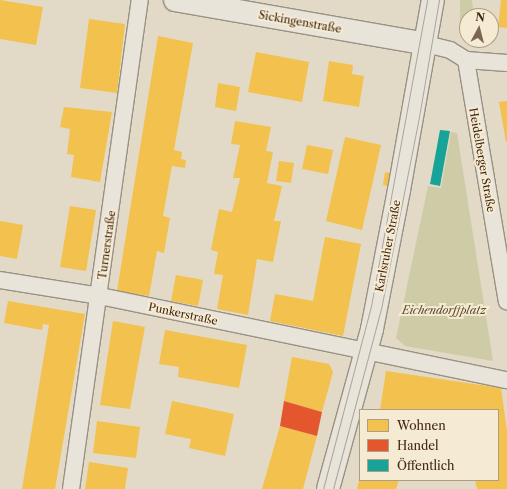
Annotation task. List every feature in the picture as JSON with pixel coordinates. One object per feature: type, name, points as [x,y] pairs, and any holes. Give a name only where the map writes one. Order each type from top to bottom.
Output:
[{"type":"main road","name":"Sickingenstraße","points":[[175,0],[426,44]]},
{"type":"main road","name":"Karlsruher Straße","points":[[328,489],[366,352],[398,197],[433,0]]},
{"type":"street","name":"Turnerstraße","points":[[71,489],[100,296],[140,0]]},
{"type":"street","points":[[426,44],[450,50],[466,60],[507,63]]},
{"type":"street","name":"Heidelberger Straße","points":[[466,60],[507,302]]},
{"type":"street","name":"Punkerstraße","points":[[0,280],[100,296],[507,380]]},
{"type":"green space","points":[[460,0],[472,0],[473,8],[460,8]]},
{"type":"green space","name":"Eichendorffplatz","points":[[451,132],[457,133],[493,361],[405,346],[396,338],[428,186],[441,188]]},
{"type":"building: Wohnen","points":[[0,0],[43,7],[36,45],[0,39]]},
{"type":"building: Wohnen","points":[[501,0],[507,0],[507,28],[499,27]]},
{"type":"building: Wohnen","points":[[89,19],[125,24],[117,93],[80,88]]},
{"type":"building: Wohnen","points":[[158,36],[193,43],[174,150],[182,152],[181,159],[186,160],[185,168],[172,166],[163,216],[170,218],[164,253],[157,251],[149,296],[117,291]]},
{"type":"building: Wohnen","points":[[256,52],[309,62],[302,102],[248,92]]},
{"type":"building: Wohnen","points":[[329,61],[353,65],[352,74],[364,76],[359,107],[323,101]]},
{"type":"building: Wohnen","points":[[218,83],[240,87],[236,111],[215,107]]},
{"type":"building: Wohnen","points":[[507,101],[507,142],[506,142],[499,102]]},
{"type":"building: Wohnen","points":[[64,107],[112,112],[100,182],[71,177],[74,155],[67,154],[70,129],[60,127]]},
{"type":"building: Wohnen","points":[[235,121],[271,127],[266,151],[273,152],[267,183],[282,186],[274,221],[281,221],[273,262],[257,259],[248,315],[217,309],[223,275],[214,274],[218,252],[211,250],[219,209],[232,212],[240,178],[233,178],[240,145],[231,144]]},
{"type":"building: Wohnen","points":[[345,137],[381,145],[362,230],[326,221]]},
{"type":"building: Wohnen","points":[[307,145],[333,150],[328,174],[302,169]]},
{"type":"building: Wohnen","points":[[279,161],[294,163],[291,183],[276,181]]},
{"type":"building: Wohnen","points":[[385,172],[391,173],[389,186],[383,185]]},
{"type":"building: Wohnen","points":[[70,206],[96,210],[86,271],[60,267]]},
{"type":"building: Wohnen","points":[[0,221],[23,225],[17,259],[0,256]]},
{"type":"building: Wohnen","points":[[325,237],[361,244],[343,336],[270,321],[275,294],[313,301]]},
{"type":"building: Wohnen","points":[[176,275],[203,280],[198,306],[171,301]]},
{"type":"building: Wohnen","points":[[8,301],[85,314],[55,489],[22,489],[49,325],[43,324],[42,330],[4,323]]},
{"type":"building: Wohnen","points":[[113,321],[145,327],[130,409],[100,405]]},
{"type":"building: Wohnen","points":[[165,330],[247,345],[239,388],[178,377],[179,367],[159,364]]},
{"type":"building: Wohnen","points":[[292,357],[329,364],[333,372],[322,412],[284,401]]},
{"type":"building: Wohnen","points":[[386,371],[501,388],[507,431],[507,489],[477,489],[475,481],[499,481],[499,409],[380,409]]},
{"type":"building: Wohnen","points":[[172,401],[234,414],[225,456],[189,448],[191,439],[165,434]]},
{"type":"building: Wohnen","points":[[97,421],[140,427],[136,458],[93,453]]},
{"type":"building: Wohnen","points":[[280,426],[317,436],[303,489],[262,489]]},
{"type":"building: Wohnen","points":[[89,462],[128,468],[125,489],[85,489]]},
{"type":"building: Wohnen","points":[[359,480],[399,481],[396,489],[357,489]]},
{"type":"building: Handel","points":[[284,401],[322,412],[317,436],[280,426]]},
{"type":"building: Öffentlich","points":[[440,130],[450,131],[440,186],[430,184]]},
{"type":"tram line","points":[[323,489],[371,306],[427,0]]},
{"type":"tram line","points":[[333,489],[381,309],[419,117],[439,0]]}]
